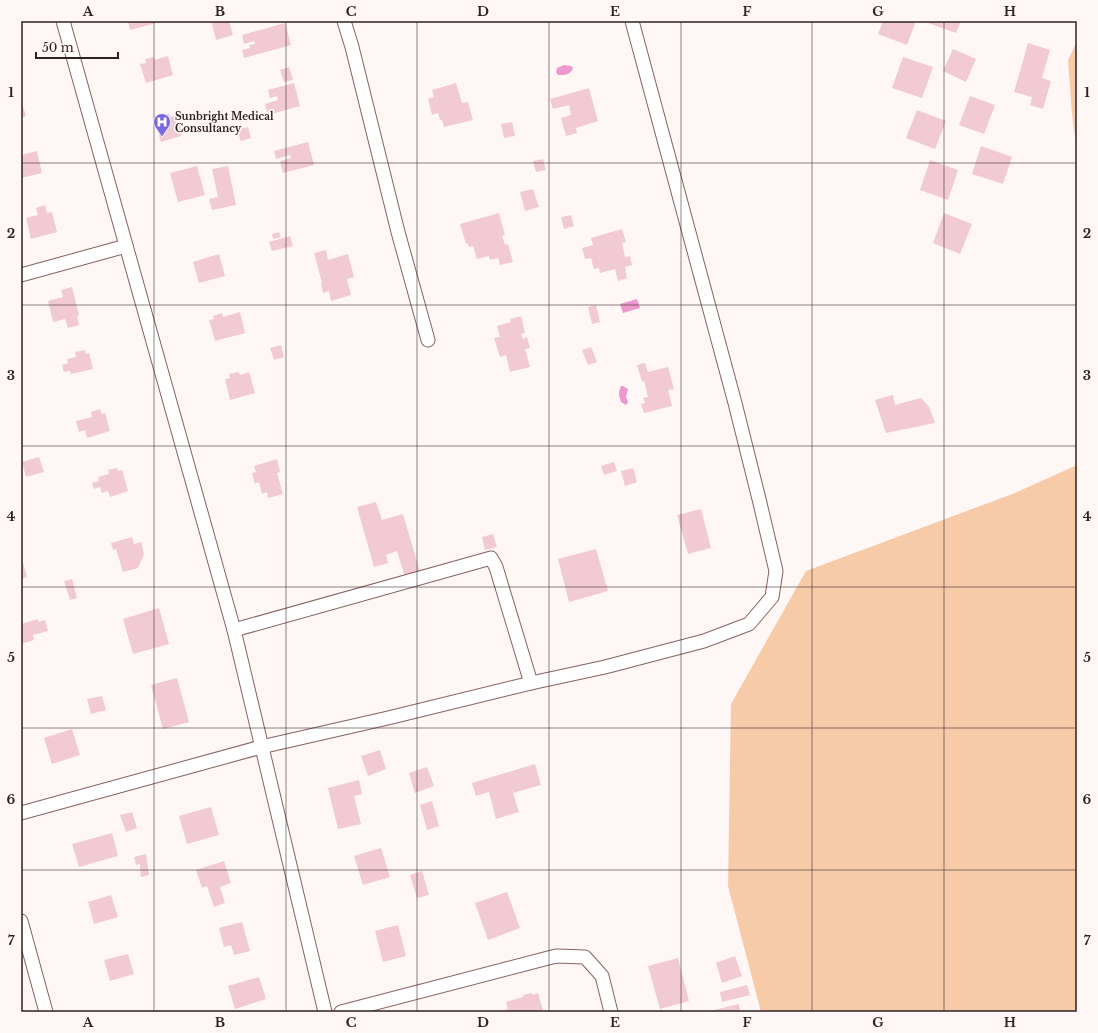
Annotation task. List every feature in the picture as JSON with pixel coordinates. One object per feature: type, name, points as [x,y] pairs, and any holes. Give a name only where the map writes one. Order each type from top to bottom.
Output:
[{"type":"street","points":[[63,21],[234,630],[325,1012]]},
{"type":"street","points":[[344,21],[352,47],[398,232],[428,340]]},
{"type":"street","points":[[21,814],[261,747],[605,667],[704,641],[749,624],[772,597],[776,571],[735,403],[632,21]]},
{"type":"street","points":[[21,275],[126,246]]},
{"type":"street","points":[[234,630],[491,558],[496,567],[531,683]]},
{"type":"street","points":[[21,921],[46,1012]]},
{"type":"street","points":[[341,1012],[556,956],[584,956],[602,976],[611,1012]]},
{"type":"shaded area","points":[[1077,41],[1077,151],[1072,114],[1068,60]]},
{"type":"shaded area","points":[[564,65],[571,66],[573,68],[571,72],[558,75],[556,72],[557,68]]},
{"type":"shaded area","points":[[637,299],[640,308],[623,313],[620,304]]},
{"type":"shaded area","points":[[621,386],[628,389],[626,397],[628,402],[626,405],[621,402],[619,392]]},
{"type":"shaded area","points":[[1077,465],[1077,1012],[761,1012],[728,886],[731,704],[806,571],[1015,493]]},
{"type":"building","points":[[128,21],[155,21],[156,23],[130,30]]},
{"type":"building","points":[[211,21],[229,21],[233,35],[216,40]]},
{"type":"building","points":[[883,21],[916,21],[907,45],[878,34]]},
{"type":"building","points":[[929,21],[961,21],[956,33],[928,23]]},
{"type":"building","points":[[285,23],[291,45],[244,58],[242,50],[250,48],[249,45],[255,44],[254,41],[244,44],[242,35]]},
{"type":"building","points":[[1028,43],[1050,50],[1042,78],[1051,81],[1043,109],[1030,105],[1032,97],[1014,92]]},
{"type":"building","points":[[953,49],[976,59],[966,82],[943,71]]},
{"type":"building","points":[[168,56],[173,75],[146,83],[140,64],[146,63],[145,59],[154,57],[154,60]]},
{"type":"building","points":[[903,57],[933,67],[922,98],[892,88]]},
{"type":"building","points":[[289,67],[293,80],[284,82],[280,70]]},
{"type":"building","points":[[294,83],[300,106],[268,115],[265,104],[278,100],[277,96],[270,98],[268,90]]},
{"type":"building","points":[[456,83],[462,103],[468,102],[473,120],[444,127],[438,113],[432,115],[428,99],[434,97],[432,90]]},
{"type":"building","points":[[589,88],[598,121],[576,128],[577,133],[566,136],[561,118],[571,115],[569,105],[553,109],[550,99]]},
{"type":"building","points":[[970,96],[995,105],[984,134],[959,125]]},
{"type":"building","points":[[21,100],[26,116],[21,118]]},
{"type":"building","points":[[917,110],[946,121],[935,149],[906,138]]},
{"type":"building","points":[[169,114],[170,117],[179,115],[183,130],[179,131],[181,136],[161,142],[155,121],[161,120],[160,116]]},
{"type":"building","points":[[512,122],[515,136],[504,138],[501,124]]},
{"type":"building","points":[[248,127],[251,138],[241,141],[237,130]]},
{"type":"building","points":[[308,142],[314,165],[283,173],[280,161],[291,158],[290,155],[276,159],[274,151]]},
{"type":"building","points":[[981,146],[1012,157],[1003,184],[972,174]]},
{"type":"building","points":[[37,151],[42,173],[21,178],[21,155]]},
{"type":"building","points":[[543,159],[546,170],[536,172],[533,161]]},
{"type":"building","points":[[930,160],[958,170],[948,200],[920,190]]},
{"type":"building","points":[[197,166],[205,195],[178,202],[170,173]]},
{"type":"building","points":[[228,166],[236,205],[212,210],[209,199],[218,197],[212,169]]},
{"type":"building","points":[[533,189],[539,207],[525,211],[520,192]]},
{"type":"building","points":[[45,205],[47,213],[52,212],[57,232],[31,239],[26,218],[38,215],[36,208]]},
{"type":"building","points":[[499,213],[505,235],[502,236],[505,245],[508,244],[513,262],[500,265],[498,258],[490,260],[489,256],[477,259],[473,246],[469,247],[467,243],[466,244],[460,224]]},
{"type":"building","points":[[944,213],[972,224],[960,254],[933,243]]},
{"type":"building","points":[[571,215],[574,226],[564,229],[561,217]]},
{"type":"building","points":[[622,229],[626,242],[622,243],[625,257],[630,256],[632,265],[625,267],[627,278],[618,281],[615,269],[600,273],[599,268],[594,269],[591,258],[585,259],[582,248],[593,245],[591,238]]},
{"type":"building","points":[[279,232],[281,237],[273,239],[272,234]]},
{"type":"building","points":[[290,236],[293,246],[272,251],[269,242]]},
{"type":"building","points":[[326,250],[328,260],[348,254],[354,277],[347,279],[351,295],[331,301],[329,291],[323,293],[322,283],[314,253]]},
{"type":"building","points":[[219,254],[225,276],[199,283],[193,262]]},
{"type":"building","points":[[72,287],[79,315],[77,316],[79,325],[68,328],[65,319],[53,322],[48,301],[63,297],[61,290]]},
{"type":"building","points":[[596,305],[600,322],[592,324],[588,307]]},
{"type":"building","points":[[240,312],[245,333],[215,341],[209,320],[214,319],[213,316],[222,313],[223,317]]},
{"type":"building","points":[[521,316],[525,333],[521,334],[523,339],[527,337],[530,348],[525,349],[530,367],[510,372],[506,355],[500,357],[494,338],[500,337],[497,326],[511,322],[510,319]]},
{"type":"building","points":[[281,345],[284,357],[274,360],[270,348]]},
{"type":"building","points":[[591,347],[597,362],[588,365],[582,350]]},
{"type":"building","points":[[85,350],[86,354],[89,353],[93,369],[71,374],[70,371],[64,372],[62,365],[68,363],[67,359],[76,357],[75,352]]},
{"type":"building","points":[[645,363],[648,372],[668,367],[674,389],[668,390],[672,406],[644,413],[641,404],[645,403],[643,398],[648,397],[644,381],[642,382],[637,365]]},
{"type":"building","points":[[239,372],[240,375],[249,372],[255,393],[230,400],[225,379],[230,378],[229,374]]},
{"type":"building","points":[[893,395],[895,405],[921,398],[929,407],[935,423],[886,433],[875,400]]},
{"type":"building","points":[[100,409],[102,414],[105,413],[110,431],[87,438],[85,430],[79,432],[76,421],[92,417],[91,412]]},
{"type":"building","points":[[39,457],[44,472],[26,477],[22,462]]},
{"type":"building","points":[[277,459],[280,472],[277,473],[283,494],[268,498],[267,492],[262,494],[259,482],[255,484],[252,473],[256,472],[254,466]]},
{"type":"building","points":[[614,462],[617,471],[604,475],[601,466]]},
{"type":"building","points":[[117,468],[118,471],[122,470],[128,491],[110,497],[108,491],[102,493],[100,487],[94,489],[92,483],[99,481],[98,477],[109,474],[108,470]]},
{"type":"building","points":[[633,468],[637,482],[625,486],[621,471]]},
{"type":"building","points":[[376,502],[382,520],[403,514],[420,572],[405,577],[397,551],[386,555],[388,563],[374,567],[357,507]]},
{"type":"building","points":[[701,509],[711,548],[688,554],[677,515]]},
{"type":"building","points":[[493,534],[497,547],[485,550],[482,537]]},
{"type":"building","points":[[132,537],[134,544],[141,542],[144,554],[138,568],[123,572],[116,549],[113,550],[111,543]]},
{"type":"building","points":[[596,549],[608,591],[569,602],[558,559]]},
{"type":"building","points":[[22,559],[27,577],[21,579],[21,560]]},
{"type":"building","points":[[72,579],[77,598],[70,600],[64,581]]},
{"type":"building","points":[[159,608],[169,644],[133,654],[123,619]]},
{"type":"building","points":[[38,619],[38,622],[45,620],[48,631],[33,635],[34,640],[21,644],[21,624]]},
{"type":"building","points":[[177,678],[189,722],[163,729],[151,685]]},
{"type":"building","points":[[102,696],[106,710],[91,714],[87,699]]},
{"type":"building","points":[[72,729],[80,755],[52,764],[44,738]]},
{"type":"building","points":[[380,750],[386,769],[368,776],[361,756]]},
{"type":"building","points":[[535,764],[541,785],[513,793],[519,812],[496,819],[489,792],[476,796],[472,783]]},
{"type":"building","points":[[427,767],[434,786],[415,793],[409,773]]},
{"type":"building","points":[[359,780],[362,794],[354,796],[361,824],[338,829],[328,788]]},
{"type":"building","points":[[432,801],[439,826],[427,830],[420,805]]},
{"type":"building","points":[[211,807],[219,835],[187,844],[179,816]]},
{"type":"building","points":[[132,812],[137,828],[126,832],[120,815]]},
{"type":"building","points":[[112,833],[118,856],[79,867],[72,844]]},
{"type":"building","points":[[381,848],[390,877],[363,885],[354,856]]},
{"type":"building","points":[[146,854],[149,875],[141,877],[140,864],[136,865],[134,857]]},
{"type":"building","points":[[224,861],[231,883],[220,887],[225,903],[214,907],[207,886],[202,888],[196,870]]},
{"type":"building","points":[[422,871],[429,895],[417,898],[410,875]]},
{"type":"building","points":[[507,892],[520,928],[488,940],[475,903]]},
{"type":"building","points":[[111,895],[118,917],[94,924],[88,902]]},
{"type":"building","points":[[242,922],[250,951],[234,955],[231,945],[224,947],[219,928]]},
{"type":"building","points":[[398,925],[406,956],[383,962],[375,931]]},
{"type":"building","points":[[128,954],[134,974],[110,981],[104,960]]},
{"type":"building","points":[[735,956],[742,976],[722,983],[716,963]]},
{"type":"building","points":[[678,958],[689,1001],[660,1009],[648,966]]},
{"type":"building","points":[[259,977],[266,999],[235,1009],[228,986]]},
{"type":"building","points":[[747,985],[750,995],[722,1002],[720,992]]},
{"type":"building","points":[[532,993],[533,995],[538,993],[543,1010],[540,1011],[541,1012],[503,1012],[508,1009],[506,1002]]},
{"type":"building","points":[[739,1004],[740,1012],[714,1012],[714,1010]]},
{"type":"place","name":"Sunbright Medical Consultancy","points":[[162,137]]}]
